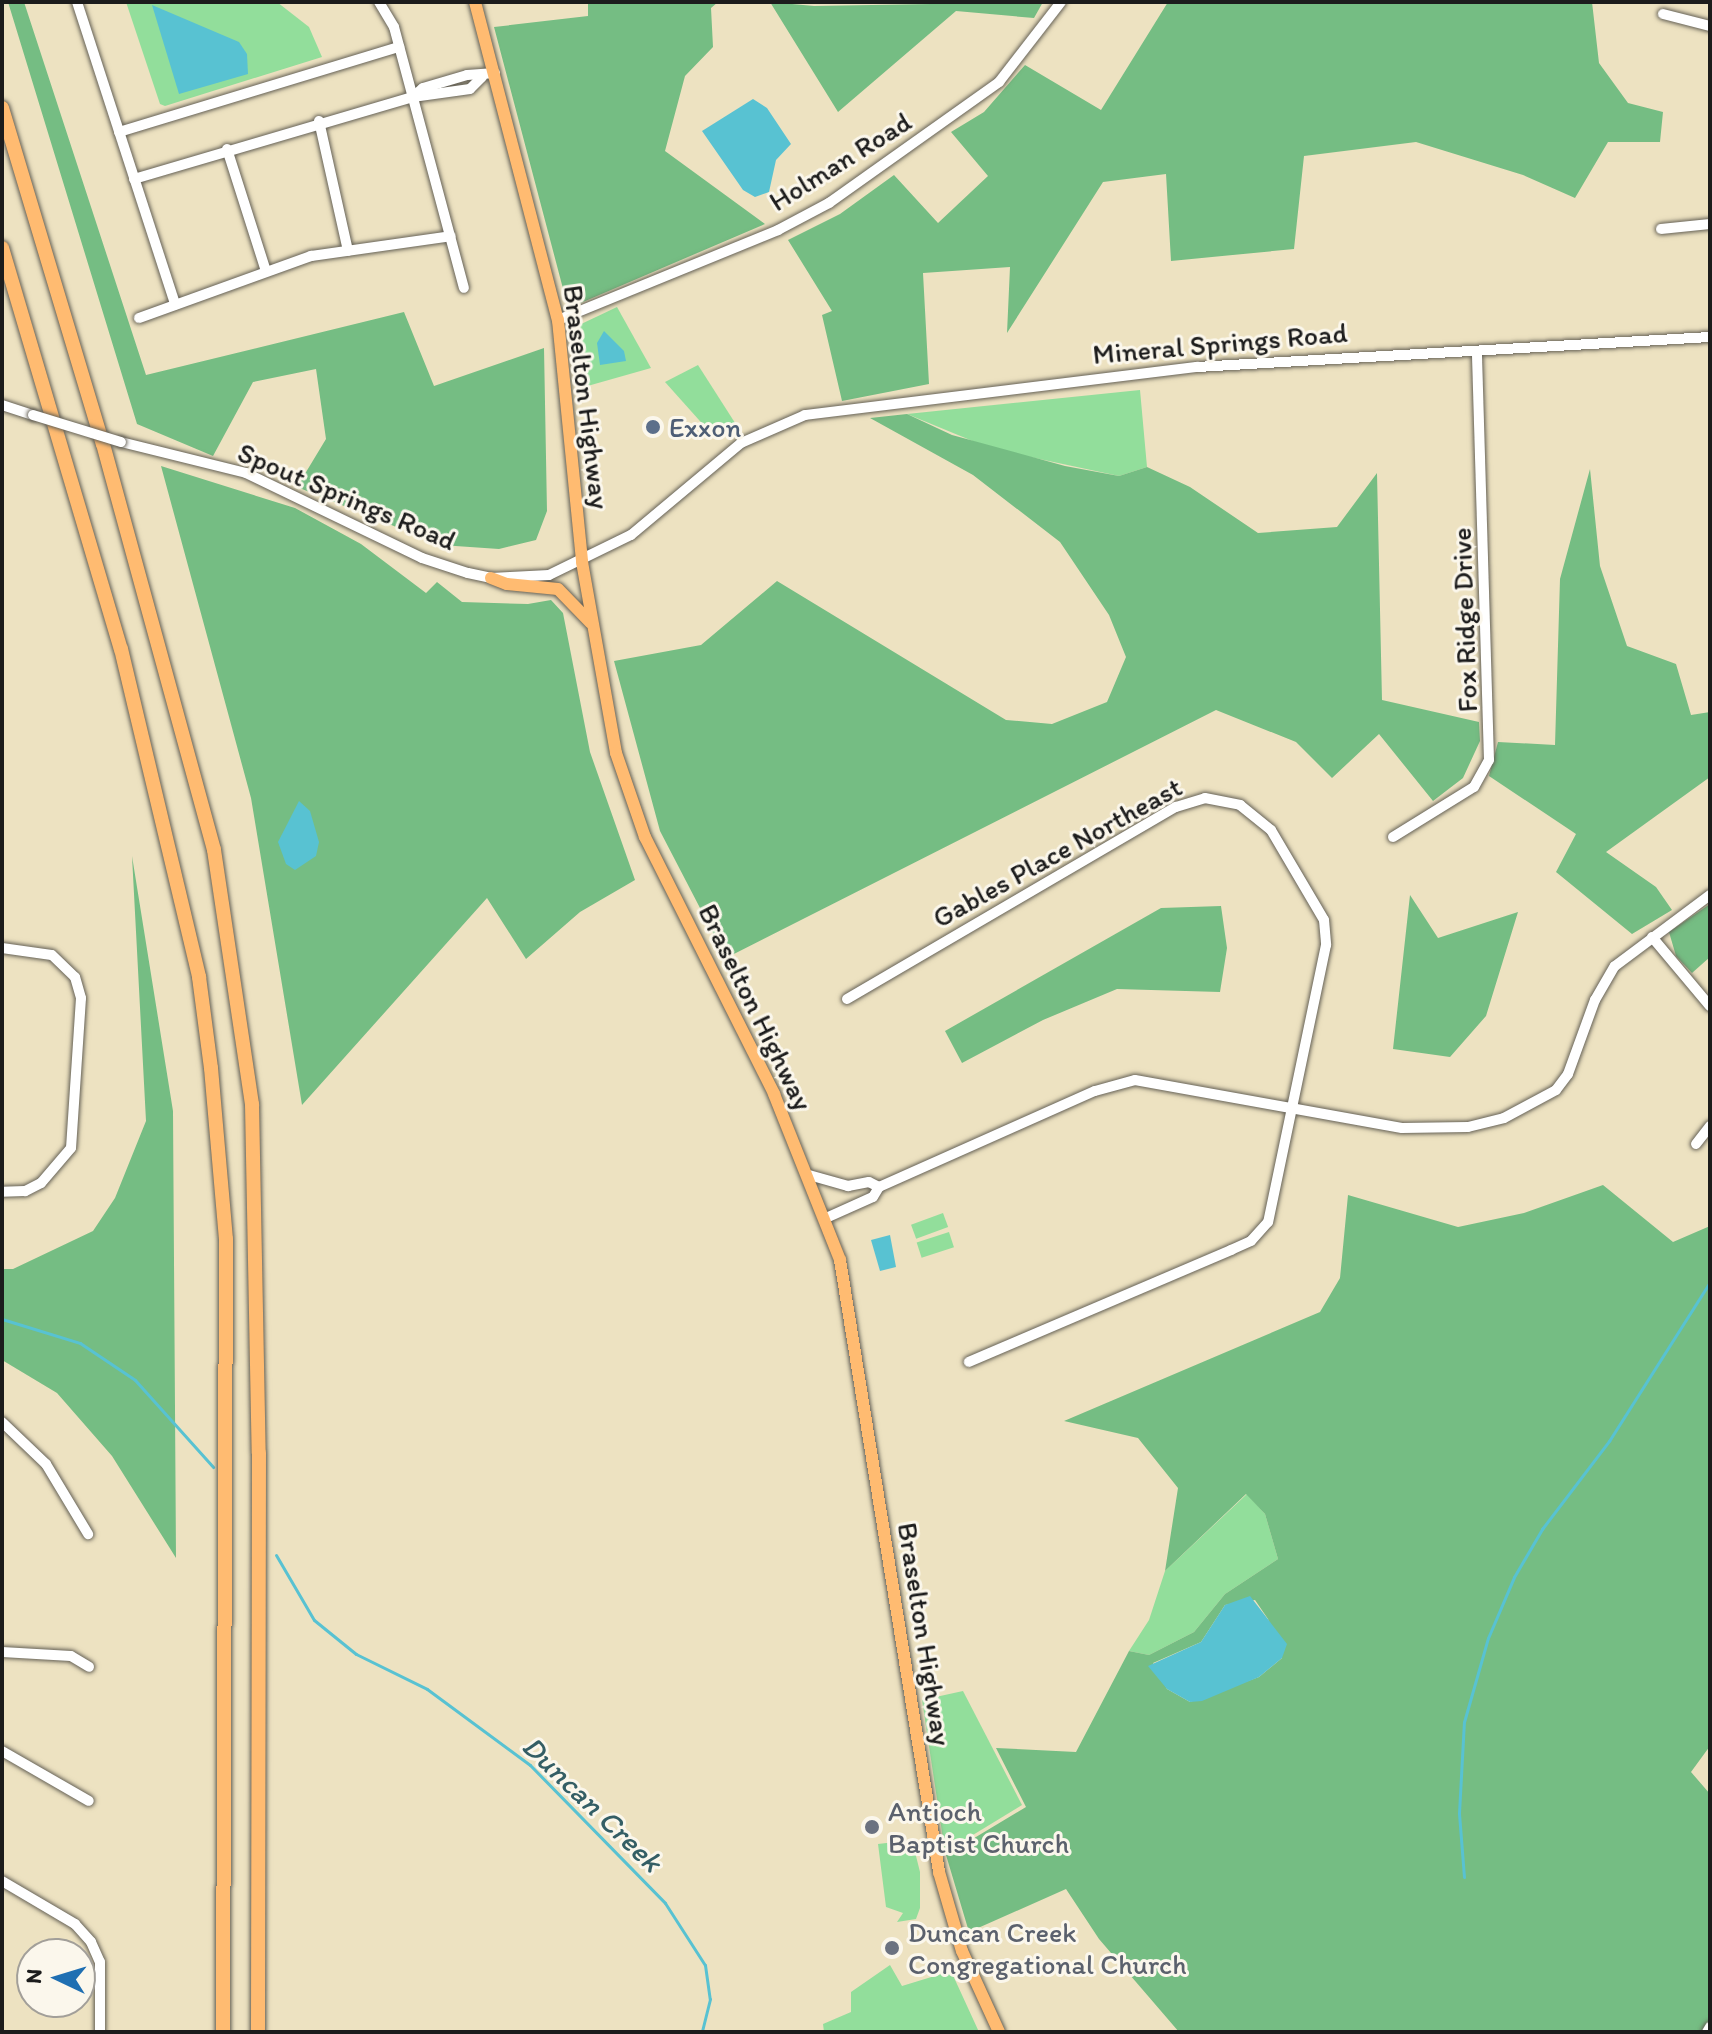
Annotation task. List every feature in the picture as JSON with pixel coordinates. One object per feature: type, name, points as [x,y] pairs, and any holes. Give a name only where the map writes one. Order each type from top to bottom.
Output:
[{"type":"highway","points":[[2,108],[103,444],[214,850],[252,1104],[259,1453],[258,2032]]},
{"type":"highway","points":[[2,248],[121,649],[199,977],[209,1053],[226,1239],[223,2032]]},
{"type":"main road","name":"Braselton Highway","points":[[475,2],[488,75],[558,320],[582,562],[616,753],[645,837],[774,1094],[826,1218],[858,1354],[939,1872],[962,1951],[999,2032]]},
{"type":"main road","points":[[491,578],[507,584],[558,589],[591,624]]},
{"type":"street","points":[[77,2],[175,304]]},
{"type":"street","points":[[379,2],[399,47],[464,288]]},
{"type":"street","name":"Holman Road","points":[[558,320],[778,230],[829,203],[999,82],[1061,2]]},
{"type":"street","points":[[1663,14],[1710,26]]},
{"type":"street","points":[[119,132],[399,47]]},
{"type":"street","points":[[134,179],[319,121],[413,97],[423,88],[467,75],[488,75]]},
{"type":"street","points":[[319,121],[348,251]]},
{"type":"street","points":[[227,149],[266,271]]},
{"type":"street","points":[[1661,229],[1710,224]]},
{"type":"street","points":[[139,318],[311,256],[451,236]]},
{"type":"street","name":"Mineral Springs Road","points":[[582,562],[631,535],[741,443],[805,415],[1049,381],[1345,355],[1477,353],[1710,337]]},
{"type":"street","name":"Fox Ridge Drive","points":[[1393,837],[1474,787],[1489,760],[1492,733],[1477,353]]},
{"type":"street","name":"Spout Springs Road","points":[[2,405],[121,442],[246,473],[422,558],[491,578],[549,575],[582,562]]},
{"type":"street","name":"Gables Place Northeast","points":[[847,999],[1176,807],[1205,798],[1240,805],[1271,830],[1324,920],[1326,945],[1268,1222],[1251,1241],[969,1362]]},
{"type":"street","points":[[826,1218],[873,1197],[879,1187],[1095,1091],[1135,1080],[1433,1130],[1504,1118],[1535,1104],[1568,1074],[1605,978],[1652,937],[1710,895]]},
{"type":"street","points":[[1652,937],[1710,1006]]},
{"type":"street","points":[[2,948],[52,955],[75,977],[81,998],[71,1148],[41,1183],[25,1191],[2,1192]]},
{"type":"street","points":[[1696,1144],[1710,1126]]},
{"type":"street","points":[[809,1175],[848,1186],[869,1182],[879,1187]]},
{"type":"street","points":[[2,1422],[46,1464],[88,1534]]},
{"type":"street","points":[[2,1652],[71,1656],[89,1667]]},
{"type":"street","points":[[2,1751],[89,1801]]},
{"type":"street","points":[[2,1881],[75,1924],[91,1942],[100,1962],[100,2032]]},
{"type":"green space","points":[[8,2],[24,2],[146,375],[404,312],[434,386],[544,348],[547,511],[536,540],[499,549],[441,545],[297,487],[326,439],[316,369],[253,382],[213,456],[137,424]]},
{"type":"green space","points":[[126,2],[277,2],[309,27],[322,57],[165,106],[160,104]]},
{"type":"green space","points":[[588,2],[718,2],[711,8],[713,47],[685,76],[665,151],[765,224],[576,305],[566,300],[494,27],[588,16]]},
{"type":"green space","points":[[770,2],[814,6],[1043,2],[1034,18],[956,11],[838,112]]},
{"type":"green space","points":[[1168,2],[1592,2],[1599,63],[1628,103],[1663,112],[1660,142],[1608,142],[1575,198],[1523,175],[1416,142],[1304,156],[1294,249],[1171,261],[1166,174],[1103,182],[1007,333],[1010,267],[923,273],[929,384],[842,401],[822,315],[832,311],[788,240],[840,214],[894,175],[938,223],[988,176],[951,132],[984,112],[1025,65],[1101,110]]},
{"type":"green space","points":[[617,307],[651,368],[584,387],[577,326]]},
{"type":"green space","points":[[698,365],[737,426],[716,439],[665,382]]},
{"type":"green space","points":[[1140,390],[1147,467],[1119,476],[992,449],[907,414]]},
{"type":"green space","points":[[907,414],[952,435],[1065,466],[1119,476],[1147,467],[1190,487],[1258,533],[1337,527],[1377,473],[1382,700],[1479,722],[1480,741],[1463,778],[1433,801],[1379,734],[1332,778],[1296,742],[1216,710],[726,958],[660,831],[614,661],[701,645],[777,581],[1006,720],[1052,724],[1107,702],[1126,657],[1109,615],[1060,542],[973,475],[870,418]]},
{"type":"green space","points":[[161,466],[295,508],[361,544],[426,593],[437,582],[462,602],[528,604],[551,600],[563,613],[590,752],[635,880],[580,912],[526,959],[487,898],[302,1105],[251,798]]},
{"type":"green space","points":[[1590,469],[1600,566],[1627,646],[1676,664],[1691,715],[1710,712],[1710,777],[1606,852],[1656,887],[1672,910],[1632,934],[1556,872],[1576,834],[1489,776],[1498,742],[1555,745],[1560,579]]},
{"type":"green space","points":[[132,856],[173,1111],[176,1558],[112,1456],[57,1393],[2,1360],[2,1269],[13,1269],[93,1231],[115,1198],[146,1121]]},
{"type":"green space","points":[[1410,895],[1438,938],[1518,912],[1486,1016],[1450,1057],[1393,1049]]},
{"type":"green space","points":[[1710,904],[1710,957],[1692,973],[1676,956],[1669,932]]},
{"type":"green space","points":[[1221,906],[1227,948],[1220,992],[1117,989],[1043,1020],[962,1063],[945,1031],[1161,908]]},
{"type":"green space","points":[[1603,1185],[1673,1242],[1710,1226],[1710,1746],[1691,1772],[1710,1794],[1710,2023],[1704,2032],[1179,2032],[1099,1939],[1066,1889],[969,1932],[946,1855],[1026,1807],[996,1748],[1076,1752],[1129,1651],[1149,1655],[1194,1632],[1225,1594],[1278,1559],[1265,1514],[1246,1494],[1165,1571],[1178,1488],[1138,1438],[1064,1421],[1320,1312],[1340,1278],[1348,1195],[1458,1227],[1524,1213]],"holes":[[[1255,1600],[1268,1619],[1282,1658],[1259,1677],[1190,1702],[1167,1689],[1153,1663],[1201,1642],[1225,1605]]]},
{"type":"green space","points":[[943,1213],[948,1227],[916,1239],[911,1225]]},
{"type":"green space","points":[[949,1232],[954,1247],[922,1258],[917,1243]]},
{"type":"green space","points":[[1247,1494],[1265,1514],[1278,1559],[1225,1594],[1194,1632],[1149,1655],[1129,1651],[1149,1620],[1165,1571]]},
{"type":"green space","points":[[963,1691],[1022,1805],[945,1852],[922,1700]]},
{"type":"green space","points":[[912,1840],[920,1872],[920,1908],[916,1919],[897,1922],[903,1913],[886,1907],[878,1844]]},
{"type":"green space","points":[[890,1965],[902,1986],[951,1971],[979,2032],[824,2032],[823,2024],[851,2012],[851,1992]]},
{"type":"water","points":[[152,5],[239,42],[247,54],[248,74],[179,94]]},
{"type":"water","points":[[753,99],[767,108],[791,144],[776,160],[769,192],[755,197],[743,190],[702,131]]},
{"type":"water","points":[[604,331],[624,351],[626,361],[600,365],[597,343]]},
{"type":"water","points":[[299,801],[310,811],[319,842],[316,856],[295,870],[286,864],[278,842]]},
{"type":"water","points":[[890,1235],[896,1267],[880,1271],[871,1240]]},
{"type":"water","points":[[1250,1596],[1287,1644],[1282,1658],[1259,1677],[1202,1701],[1190,1702],[1167,1689],[1148,1666],[1201,1642],[1225,1605]]},
{"type":"waterway","points":[[1464,1877],[1459,1813],[1464,1722],[1488,1638],[1514,1577],[1542,1529],[1609,1441],[1710,1282]]},
{"type":"waterway","name":"Duncan Creek","points":[[2,1319],[80,1343],[135,1380],[213,1467]]},
{"type":"waterway","name":"Duncan Creek","points":[[276,1555],[314,1620],[356,1654],[427,1689],[530,1765],[665,1903],[705,1965],[710,1999],[702,2032]]},
{"type":"place","name":"Exxon","points":[[653,427]]},
{"type":"place","name":"Antioch Baptist Church","points":[[872,1827]]},
{"type":"place","name":"Duncan Creek Congregational Church","points":[[892,1948]]}]
